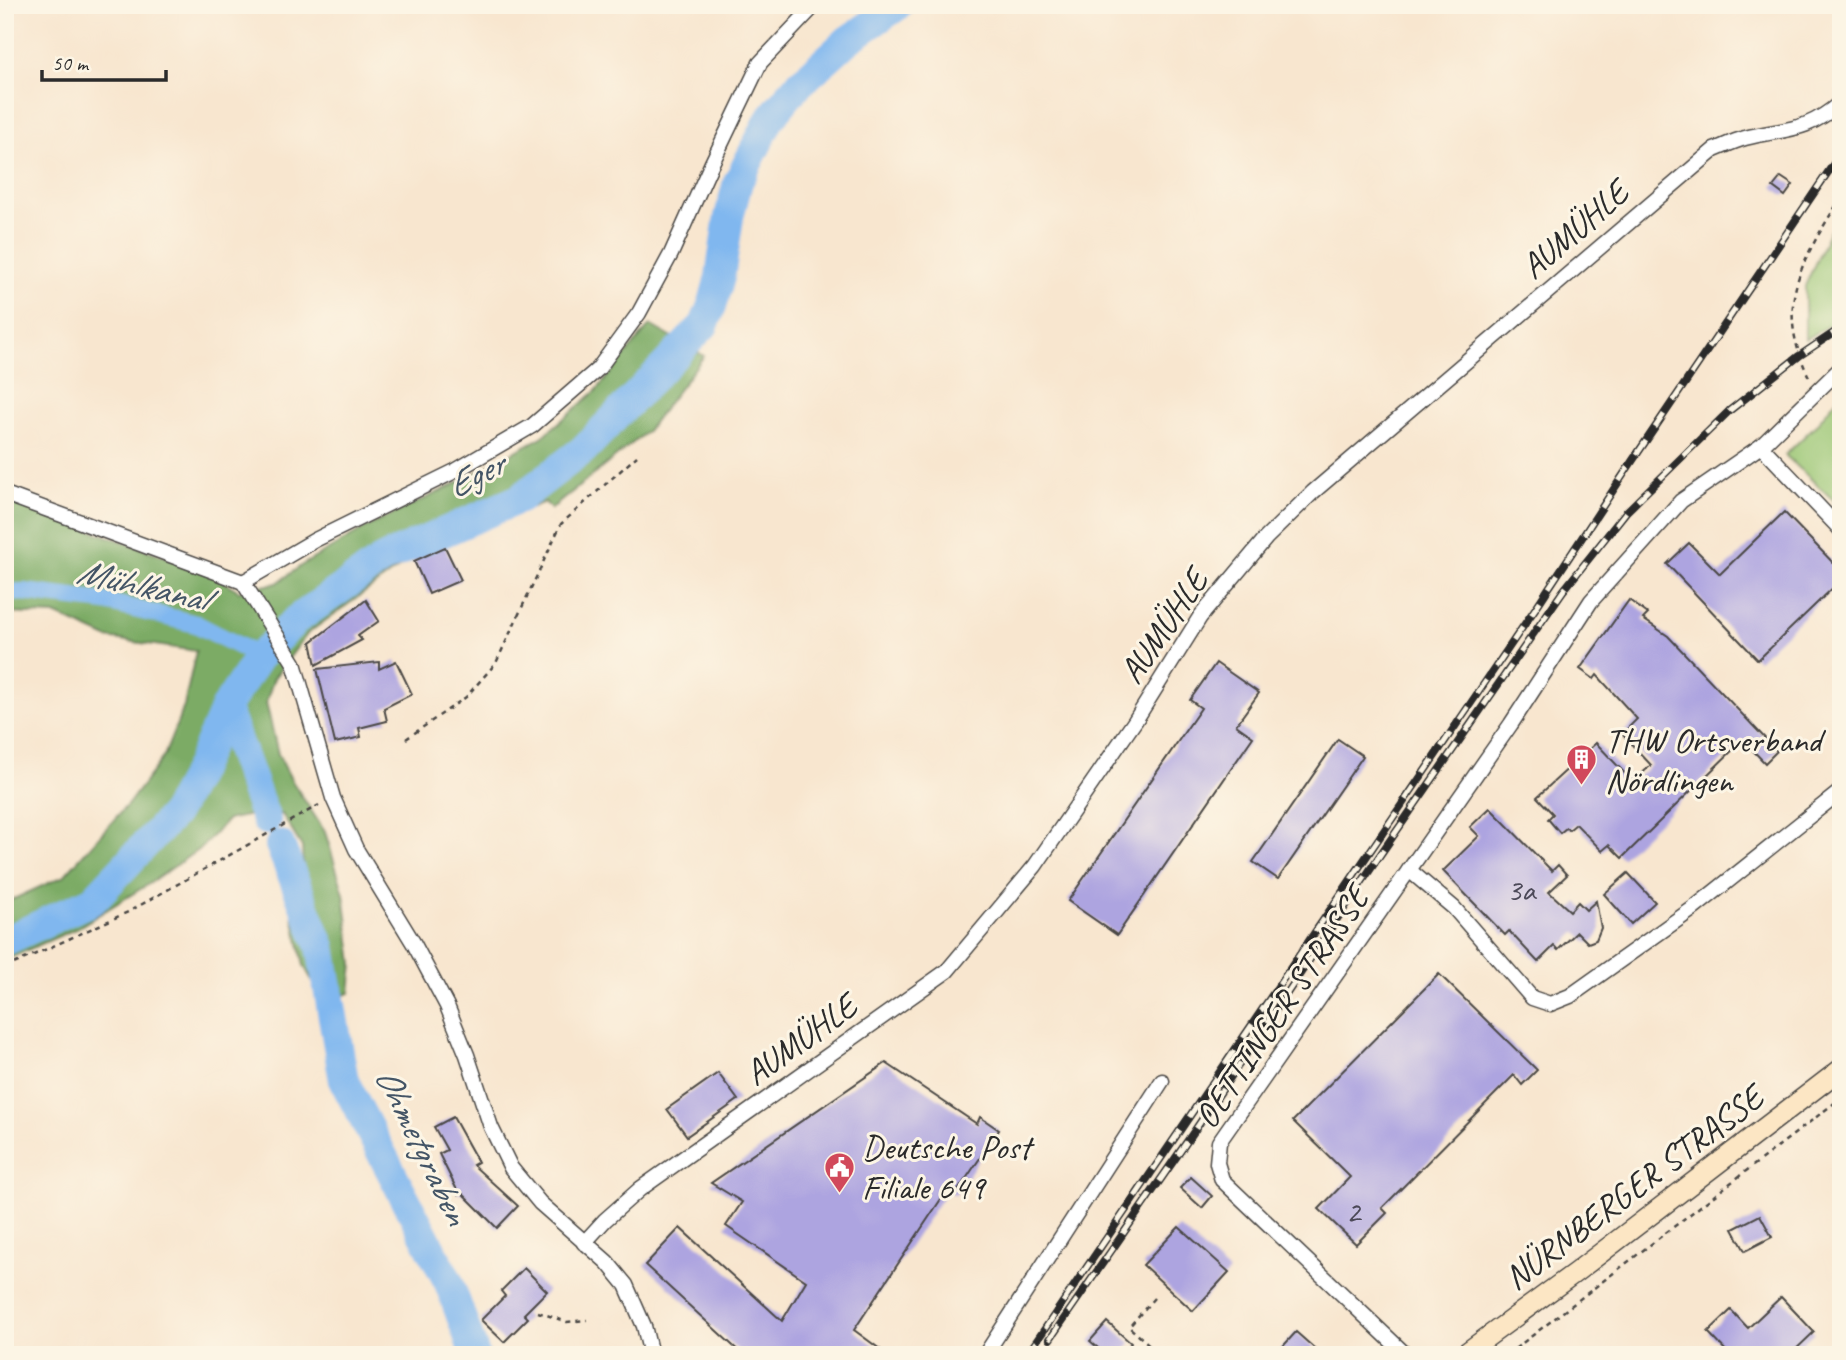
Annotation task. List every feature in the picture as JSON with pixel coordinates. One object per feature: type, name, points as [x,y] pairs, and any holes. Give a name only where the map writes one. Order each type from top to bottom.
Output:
[{"type":"main road","name":"NÜRNBERGER STRASSE","points":[[1463,1355],[1841,1069]]},
{"type":"street","points":[[243,582],[316,540],[455,471],[532,426],[598,369],[639,313],[671,254],[710,165],[760,63],[815,5]]},
{"type":"street","name":"AUMÜHLE","points":[[584,1243],[640,1189],[947,971],[1035,866],[1135,721],[1200,617],[1266,538],[1313,492],[1714,150],[1742,139],[1789,131],[1823,118],[1841,102]]},
{"type":"street","name":"OETTINGER STRASSE","points":[[1406,1355],[1222,1180],[1217,1163],[1219,1142],[1511,724],[1591,601],[1681,501],[1761,446],[1841,368]]},
{"type":"street","points":[[1761,446],[1841,530]]},
{"type":"street","points":[[5,494],[243,582],[294,663],[333,798],[356,849],[414,944],[447,1006],[491,1127],[511,1168],[540,1203],[607,1262],[626,1285],[643,1326],[651,1355]]},
{"type":"street","name":"OETTINGER STRASSE","points":[[1409,870],[1454,908],[1532,998],[1550,1004],[1570,996],[1694,908],[1841,792]]},
{"type":"street","points":[[985,1355],[1162,1082]]},
{"type":"path","points":[[1818,392],[1799,356],[1791,307],[1798,277],[1808,253],[1841,198]]},
{"type":"path","points":[[406,738],[466,697],[496,663],[561,524],[637,456]]},
{"type":"path","points":[[5,968],[128,912],[333,798]]},
{"type":"path","points":[[1507,1355],[1841,1098]]},
{"type":"path","points":[[1154,1298],[1129,1328],[1161,1355]]},
{"type":"path","points":[[538,1312],[567,1322],[587,1320]]},
{"type":"green space","points":[[1830,230],[1841,233],[1841,318],[1805,339],[1805,286]]},
{"type":"green space","points":[[650,325],[704,356],[646,432],[551,509],[545,502],[422,551],[308,633],[274,678],[266,702],[278,754],[325,832],[344,894],[353,963],[350,993],[327,1000],[317,989],[304,966],[293,916],[303,869],[302,847],[282,814],[251,815],[227,820],[202,847],[152,882],[75,929],[5,960],[5,903],[64,876],[128,804],[164,756],[184,706],[196,651],[107,638],[57,615],[5,613],[5,500],[206,571],[239,591],[277,583],[302,565],[375,523],[542,437],[596,391]]},
{"type":"green space","points":[[1841,394],[1841,507],[1785,455],[1815,426]]},
{"type":"building","points":[[1781,177],[1793,185],[1785,196],[1773,187]]},
{"type":"building","points":[[1784,512],[1841,571],[1841,580],[1758,660],[1667,564],[1689,543],[1720,574]]},
{"type":"building","points":[[445,547],[461,580],[429,594],[414,561]]},
{"type":"building","points":[[366,600],[379,621],[358,636],[362,640],[316,665],[311,642]]},
{"type":"building","points":[[1629,600],[1648,614],[1643,619],[1668,636],[1777,751],[1765,763],[1743,740],[1622,858],[1609,845],[1602,851],[1576,824],[1560,833],[1548,819],[1553,814],[1537,797],[1596,743],[1633,782],[1651,765],[1622,734],[1637,719],[1597,675],[1594,679],[1580,669]]},
{"type":"building","points":[[396,661],[412,694],[384,708],[387,721],[359,728],[361,737],[335,743],[317,669],[379,662],[379,669]]},
{"type":"building","points":[[1216,663],[1259,693],[1236,725],[1253,737],[1117,935],[1068,901],[1201,708],[1190,700]]},
{"type":"building","points":[[1338,739],[1363,756],[1278,879],[1253,862]]},
{"type":"building","points":[[1490,808],[1552,871],[1558,865],[1567,875],[1549,892],[1570,911],[1578,902],[1586,910],[1596,901],[1601,928],[1596,940],[1588,943],[1577,932],[1558,950],[1554,946],[1538,962],[1509,931],[1505,935],[1443,871],[1479,836],[1470,827]]},
{"type":"building","points":[[1628,873],[1655,902],[1631,924],[1604,894]]},
{"type":"building","points":[[1439,974],[1537,1070],[1522,1085],[1514,1075],[1382,1208],[1387,1213],[1356,1244],[1319,1209],[1350,1177],[1293,1121]]},
{"type":"building","points":[[886,1063],[977,1124],[980,1117],[999,1130],[955,1195],[947,1190],[854,1330],[888,1355],[743,1355],[645,1265],[680,1228],[782,1321],[806,1281],[726,1226],[742,1202],[711,1183]]},
{"type":"building","points":[[718,1073],[738,1100],[687,1136],[667,1109]]},
{"type":"building","points":[[453,1117],[478,1162],[473,1165],[518,1206],[497,1228],[461,1192],[459,1194],[439,1154],[447,1150],[434,1127]]},
{"type":"building","points":[[1191,1177],[1212,1196],[1202,1208],[1180,1188]]},
{"type":"building","points":[[1760,1215],[1772,1237],[1745,1251],[1733,1229]]},
{"type":"building","points":[[1179,1227],[1229,1272],[1193,1311],[1143,1265]]},
{"type":"building","points":[[524,1268],[547,1291],[524,1314],[528,1318],[504,1342],[481,1320],[505,1296],[501,1291]]},
{"type":"building","points":[[1781,1297],[1814,1332],[1790,1355],[1730,1355],[1708,1332],[1731,1310],[1748,1328]]},
{"type":"building","points":[[1107,1322],[1131,1343],[1121,1355],[1106,1355],[1090,1341]]},
{"type":"building","points":[[1296,1332],[1322,1355],[1275,1355]]},
{"type":"waterway","name":"Eger","points":[[5,941],[93,900],[174,814],[198,770],[225,708],[258,658],[297,619],[385,558],[519,499],[583,450],[704,325],[720,277],[729,217],[738,182],[770,119],[795,88],[848,40],[899,5]]},
{"type":"waterway","points":[[1836,220],[1841,224]]},
{"type":"waterway","name":"Mühlkanal","points":[[5,593],[24,592],[106,602],[196,624],[258,658]]},
{"type":"waterway","name":"Ohmetgraben","points":[[225,708],[266,820]]},
{"type":"waterway","name":"Ohmetgraben","points":[[280,845],[321,947],[344,1081],[449,1283],[475,1355]]},
{"type":"railway","points":[[1027,1355],[1535,609],[1841,153]]},
{"type":"railway","points":[[1050,1339],[1563,591],[1626,512],[1729,411],[1799,356],[1841,328]]},
{"type":"place","name":"THW Ortsverband Nördlingen","points":[[1582,787]]},
{"type":"place","name":"Deutsche Post Filiale 649","points":[[839,1194]]}]
